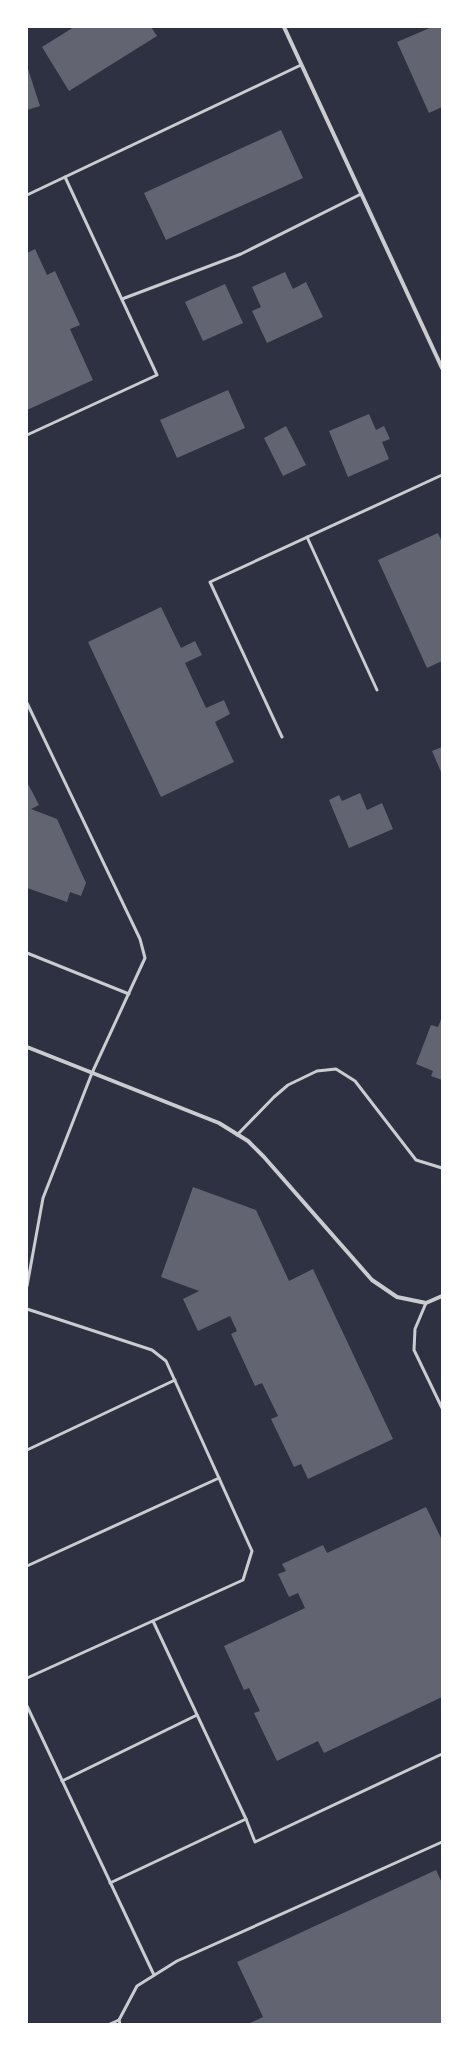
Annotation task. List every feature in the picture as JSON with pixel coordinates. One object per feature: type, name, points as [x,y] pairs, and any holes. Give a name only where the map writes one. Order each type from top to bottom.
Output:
[{"type":"street","points":[[284,27],[442,368]]},
{"type":"street","points":[[27,1047],[219,1123],[248,1141],[264,1157],[372,1280],[397,1297],[426,1303],[442,1296]]},
{"type":"lane","points":[[27,195],[302,65]]},
{"type":"lane","points":[[27,435],[157,374],[65,177]]},
{"type":"lane","points":[[122,299],[242,254],[361,194]]},
{"type":"lane","points":[[282,737],[210,582],[442,475]]},
{"type":"lane","points":[[307,537],[377,690]]},
{"type":"lane","points":[[27,703],[140,939],[145,958],[92,1073],[43,1198],[27,1286]]},
{"type":"lane","points":[[27,953],[128,994]]},
{"type":"lane","points":[[237,1135],[274,1097],[288,1085],[317,1071],[336,1069],[355,1081],[416,1160],[442,1168]]},
{"type":"lane","points":[[426,1303],[415,1329],[414,1350],[442,1408]]},
{"type":"lane","points":[[27,1309],[152,1350],[166,1361],[252,1551],[243,1580],[27,1678]]},
{"type":"lane","points":[[27,1450],[175,1380]]},
{"type":"lane","points":[[27,1566],[219,1478]]},
{"type":"lane","points":[[153,1621],[246,1819],[255,1842],[442,1754]]},
{"type":"lane","points":[[27,1706],[154,1976]]},
{"type":"lane","points":[[62,1781],[197,1715]]},
{"type":"lane","points":[[110,1883],[246,1819]]},
{"type":"lane","points":[[110,2024],[120,2022],[137,1986],[177,1961],[442,1842]]},
{"type":"building","points":[[74,27],[151,27],[157,36],[69,91],[42,47]]},
{"type":"building","points":[[432,27],[442,27],[442,107],[429,113],[397,42]]},
{"type":"building","points":[[27,66],[40,106],[27,110]]},
{"type":"building","points":[[281,130],[303,178],[166,240],[144,193]]},
{"type":"building","points":[[35,249],[47,275],[55,271],[80,325],[70,329],[93,380],[27,410],[27,253]]},
{"type":"building","points":[[285,272],[293,289],[306,282],[323,317],[267,343],[252,311],[261,307],[252,287]]},
{"type":"building","points":[[225,284],[243,323],[203,341],[185,302]]},
{"type":"building","points":[[228,390],[245,428],[177,458],[160,420]]},
{"type":"building","points":[[369,414],[376,430],[384,426],[390,439],[382,442],[389,459],[348,477],[329,431]]},
{"type":"building","points":[[286,426],[306,465],[283,476],[264,438]]},
{"type":"building","points":[[438,533],[442,542],[442,661],[427,668],[378,560]]},
{"type":"building","points":[[161,607],[181,648],[195,641],[202,655],[185,663],[206,708],[224,700],[230,714],[215,722],[234,762],[161,797],[88,642]]},
{"type":"building","points":[[442,747],[442,774],[432,751]]},
{"type":"building","points":[[27,782],[39,805],[31,809],[57,819],[86,883],[81,896],[70,892],[67,902],[27,888]]},
{"type":"building","points":[[360,793],[367,810],[382,803],[393,829],[349,848],[329,800],[339,795],[342,801]]},
{"type":"building","points":[[442,1017],[442,1080],[431,1076],[433,1071],[416,1064],[431,1025],[438,1027]]},
{"type":"building","points":[[193,1187],[256,1210],[289,1281],[313,1269],[393,1439],[308,1479],[301,1464],[294,1467],[271,1419],[278,1416],[262,1383],[255,1386],[231,1334],[237,1331],[230,1316],[198,1331],[183,1299],[199,1291],[161,1277]]},
{"type":"building","points":[[426,1507],[442,1540],[442,1697],[324,1753],[318,1741],[277,1761],[254,1713],[260,1711],[249,1688],[244,1690],[224,1646],[305,1608],[298,1593],[289,1597],[278,1574],[286,1571],[282,1564],[323,1545],[327,1553]]},
{"type":"building","points":[[436,1870],[442,1883],[442,2024],[248,2024],[263,2017],[237,1962]]}]
